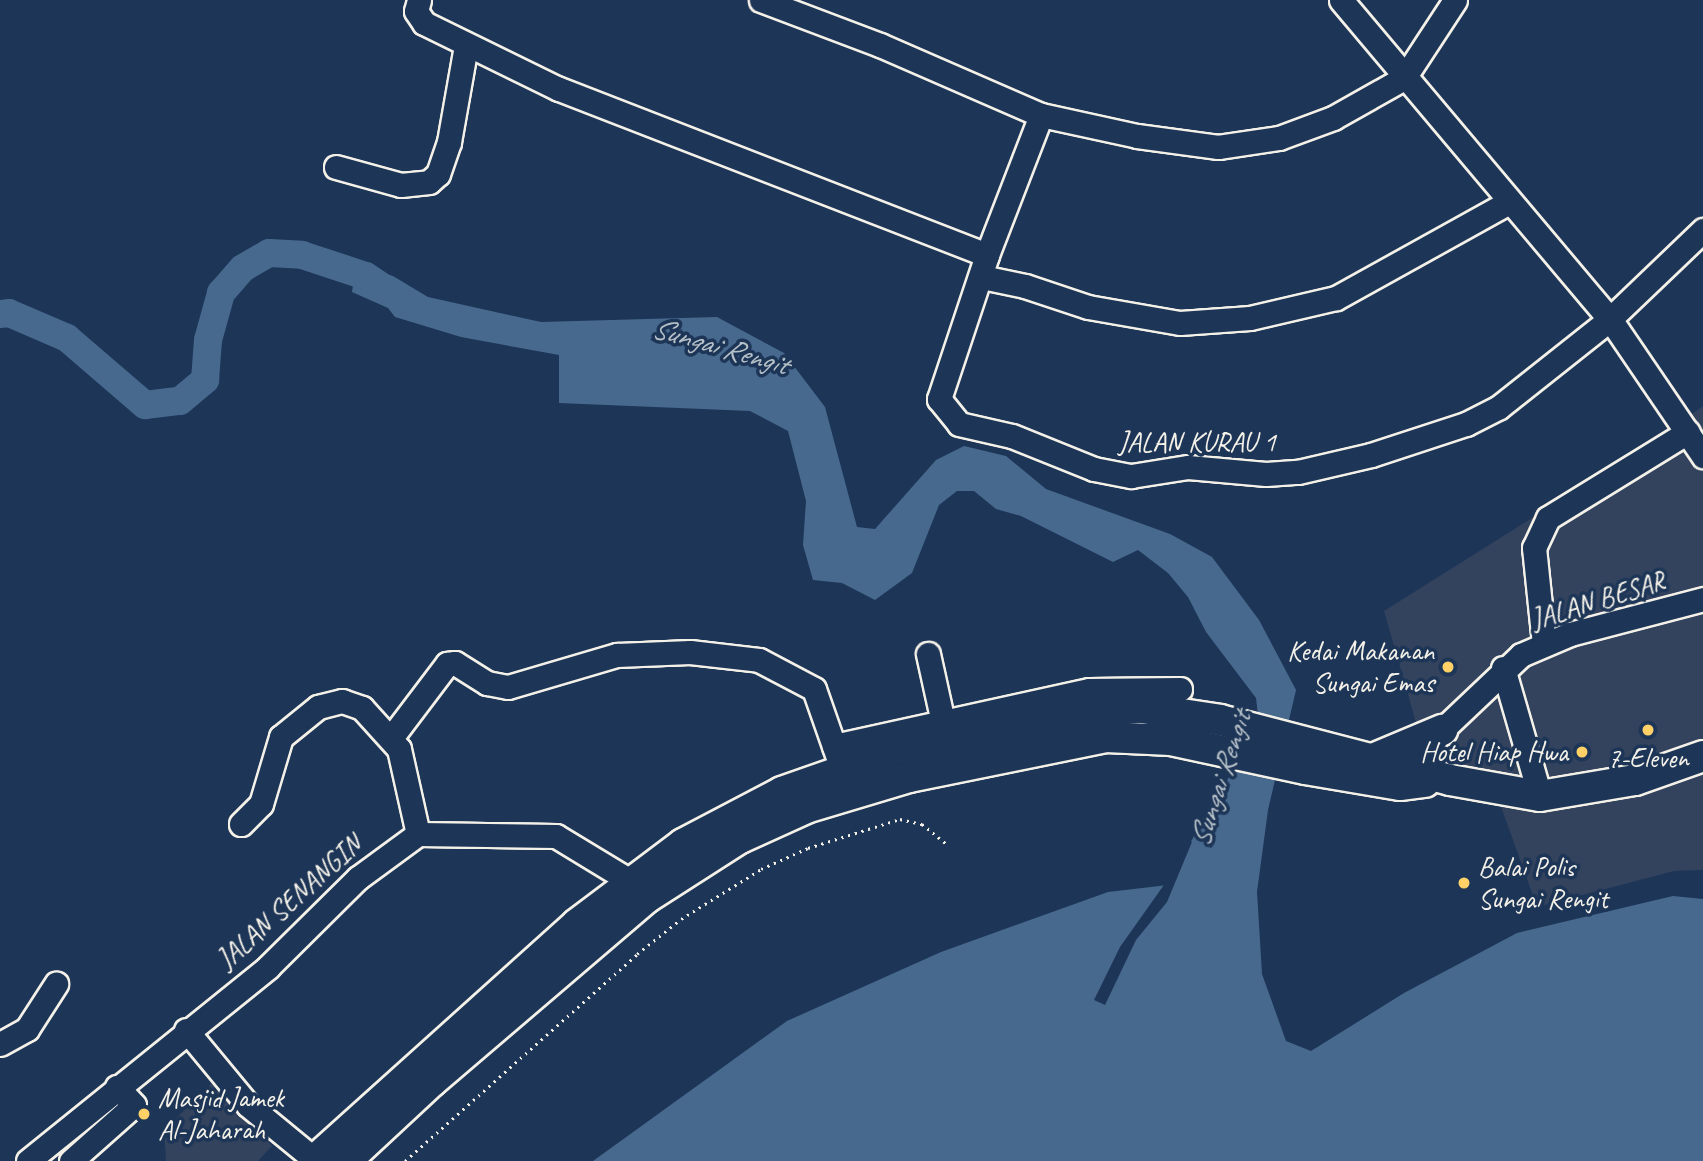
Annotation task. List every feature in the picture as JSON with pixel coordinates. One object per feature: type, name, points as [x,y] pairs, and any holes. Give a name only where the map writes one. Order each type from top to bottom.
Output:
[{"type":"main road","points":[[314,1160],[414,1067],[630,881],[731,816],[838,757],[945,731],[1104,709],[1142,708],[1217,734],[1309,757],[1406,776],[1450,780],[1540,796],[1635,780],[1703,756]]},
{"type":"main road","points":[[1309,757],[1371,758],[1396,752],[1442,730]]},
{"type":"main road","points":[[346,1161],[591,942],[646,898],[740,838],[806,808],[909,777],[1076,743],[1217,734]]},
{"type":"main road","points":[[1371,758],[1406,776]]},
{"type":"street","points":[[419,0],[416,11],[424,23],[466,46],[984,266],[1025,286],[1088,307],[1180,323],[1250,318],[1336,298],[1509,202]]},
{"type":"street","points":[[761,0],[880,45],[1041,116],[1137,136],[1218,147],[1279,138],[1312,126],[1404,78],[1455,0]]},
{"type":"street","points":[[1341,0],[1404,78],[1610,318],[1698,446],[1548,518],[1534,548],[1544,644]]},
{"type":"street","points":[[336,167],[401,185],[429,182],[438,174],[449,142],[466,46]]},
{"type":"street","name":"JALAN KURAU 1","points":[[1041,116],[984,266],[939,399],[946,414],[959,424],[1012,436],[1094,469],[1131,476],[1188,467],[1266,474],[1298,472],[1371,455],[1466,424],[1499,407],[1610,318],[1703,230]]},
{"type":"street","name":"JALAN BESAR","points":[[1406,776],[1442,730],[1503,668],[1544,644],[1703,599]]},
{"type":"street","points":[[391,738],[447,663],[455,663],[486,683],[508,687],[617,655],[690,652],[759,660],[790,672],[814,689],[838,757]]},
{"type":"street","points":[[928,654],[945,731],[1089,690],[1180,689]]},
{"type":"street","points":[[1503,668],[1540,796]]},
{"type":"street","points":[[241,824],[261,804],[281,737],[318,707],[330,701],[353,704],[391,738],[405,761],[418,834],[547,834],[630,881]]},
{"type":"street","name":"JALAN SENANGIN","points":[[29,1161],[186,1030],[268,967],[379,860],[418,834]]},
{"type":"street","points":[[0,1044],[15,1040],[27,1029],[56,984]]},
{"type":"street","points":[[186,1030],[248,1105],[314,1160]]},
{"type":"street","points":[[50,1143],[69,1161],[134,1105],[117,1087]]},
{"type":"path","points":[[405,1161],[637,954],[681,919],[761,869],[819,844],[900,819],[922,824],[948,845]]},
{"type":"shaded area","points":[[1703,406],[1703,870],[1674,871],[1537,907],[1490,776],[1447,765],[1417,726],[1384,611],[1661,437]]},
{"type":"shaded area","points":[[214,1081],[272,1146],[258,1161],[166,1161],[164,1130]]},
{"type":"water","points":[[356,265],[393,276],[428,297],[541,322],[717,317],[784,353],[825,407],[857,527],[875,529],[936,460],[964,446],[1006,456],[1046,489],[1170,534],[1212,557],[1259,620],[1296,690],[1268,810],[1257,892],[1262,974],[1286,1041],[1311,1051],[1404,993],[1517,933],[1673,896],[1703,899],[1703,1161],[593,1161],[787,1021],[941,952],[1108,892],[1168,885],[1211,804],[1244,755],[1259,724],[1256,698],[1206,632],[1188,597],[1168,573],[1138,550],[1113,562],[1021,516],[996,509],[974,491],[957,491],[939,505],[912,573],[875,600],[842,583],[813,580],[803,545],[806,501],[788,431],[750,411],[559,403],[559,355],[461,337],[395,317],[388,308],[352,292]]},
{"type":"pier","points":[[1187,841],[1192,842],[1167,902],[1136,940],[1105,1005],[1094,1000],[1120,947],[1166,882]]},
{"type":"waterway","name":"Sungai Rengit","points":[[0,314],[9,313],[67,338],[145,405],[180,401],[205,380],[208,340],[221,293],[243,268],[269,253],[302,255],[366,276],[388,291]]},
{"type":"place","name":"Kedai Makanan Sungai Emas","points":[[1448,667]]},
{"type":"place","name":"7-Eleven","points":[[1648,730]]},
{"type":"place","name":"Hotel Hiap Hwa","points":[[1582,752]]},
{"type":"place","name":"Balai Polis Sungai Rengit","points":[[1464,883]]},
{"type":"place","name":"Masjid Jamek Al-Jaharah","points":[[144,1114]]}]
